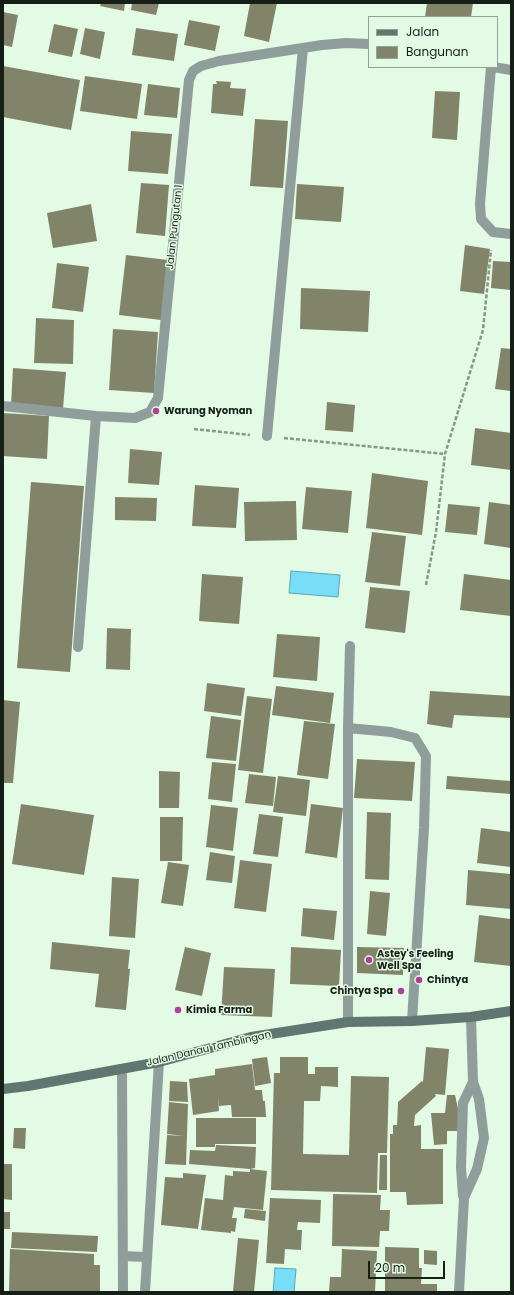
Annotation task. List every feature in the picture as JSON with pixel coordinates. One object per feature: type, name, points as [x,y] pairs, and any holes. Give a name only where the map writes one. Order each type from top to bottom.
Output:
[{"type":"street","name":"Jalan Pungutan 1","points":[[3,406],[96,416],[135,418],[150,412],[158,398],[189,80],[192,71],[201,66],[219,61],[303,48],[346,43],[368,44]]},
{"type":"street","points":[[267,436],[303,48]]},
{"type":"street","points":[[492,68],[480,204],[481,219],[493,232],[511,234]]},
{"type":"street","points":[[498,68],[511,70]]},
{"type":"street","points":[[78,647],[96,416]]},
{"type":"street","points":[[348,1022],[348,728],[350,646]]},
{"type":"street","points":[[348,728],[391,732],[415,738],[426,756],[424,828],[412,1021]]},
{"type":"street","name":"Jalan Danau Tamblingan","points":[[3,1089],[158,1062],[251,1037],[348,1022],[412,1021],[471,1017],[511,1011]]},
{"type":"street","points":[[464,1198],[477,1169],[484,1138],[479,1099],[473,1082],[471,1017]]},
{"type":"street","points":[[144,1292],[158,1062]]},
{"type":"street","points":[[122,1069],[123,1292]]},
{"type":"street","points":[[459,1292],[464,1198],[461,1167],[463,1103],[473,1082]]},
{"type":"street","points":[[124,1256],[145,1257]]},
{"type":"path","points":[[426,585],[436,532],[445,454],[483,330],[493,232]]},
{"type":"path","points":[[194,429],[445,454]]},
{"type":"water","points":[[291,571],[340,575],[338,597],[289,593]]},
{"type":"water","points":[[275,1268],[296,1269],[294,1292],[273,1292]]},
{"type":"building","points":[[101,3],[125,3],[124,11],[100,6]]},
{"type":"building","points":[[132,3],[159,3],[156,15],[131,10]]},
{"type":"building","points":[[250,3],[277,3],[269,42],[244,36]]},
{"type":"building","points":[[427,3],[473,3],[471,16],[425,16]]},
{"type":"building","points":[[3,12],[18,15],[12,47],[3,45]]},
{"type":"building","points":[[189,20],[220,26],[215,51],[184,45]]},
{"type":"building","points":[[54,24],[78,29],[72,57],[48,52]]},
{"type":"building","points":[[85,28],[105,32],[100,59],[80,54]]},
{"type":"building","points":[[136,28],[178,34],[174,61],[132,55]]},
{"type":"building","points":[[3,66],[80,80],[71,130],[3,117]]},
{"type":"building","points":[[85,76],[142,84],[137,119],[80,111]]},
{"type":"building","points":[[216,81],[231,82],[230,88],[246,89],[243,116],[211,113],[213,84],[217,84]]},
{"type":"building","points":[[148,84],[180,88],[177,118],[144,115]]},
{"type":"building","points":[[435,91],[460,92],[457,140],[432,138]]},
{"type":"building","points":[[255,119],[288,121],[283,188],[250,186]]},
{"type":"building","points":[[131,131],[172,134],[168,174],[128,171]]},
{"type":"building","points":[[141,183],[169,185],[165,236],[136,233]]},
{"type":"building","points":[[297,184],[344,187],[341,222],[295,219]]},
{"type":"building","points":[[91,204],[97,241],[53,248],[47,213]]},
{"type":"building","points":[[465,245],[490,249],[484,294],[460,291]]},
{"type":"building","points":[[126,255],[168,260],[161,320],[119,315]]},
{"type":"building","points":[[493,261],[511,262],[511,290],[491,288]]},
{"type":"building","points":[[57,263],[89,267],[83,312],[52,308]]},
{"type":"building","points":[[301,288],[370,291],[368,332],[300,329]]},
{"type":"building","points":[[36,318],[74,320],[73,364],[34,363]]},
{"type":"building","points":[[113,329],[158,332],[154,393],[109,390]]},
{"type":"building","points":[[501,348],[511,349],[511,391],[495,389]]},
{"type":"building","points":[[13,368],[66,372],[63,409],[11,405]]},
{"type":"building","points":[[327,402],[355,405],[353,432],[325,430]]},
{"type":"building","points":[[3,413],[49,416],[47,459],[3,456]]},
{"type":"building","points":[[475,428],[511,433],[511,470],[471,465]]},
{"type":"building","points":[[130,449],[162,452],[159,485],[128,483]]},
{"type":"building","points":[[372,473],[428,481],[422,535],[366,528]]},
{"type":"building","points":[[31,482],[84,486],[70,672],[17,668]]},
{"type":"building","points":[[195,485],[239,488],[236,528],[192,526]]},
{"type":"building","points":[[306,487],[352,491],[348,533],[302,529]]},
{"type":"building","points":[[115,497],[157,498],[156,521],[115,520]]},
{"type":"building","points":[[296,501],[297,540],[245,541],[244,502]]},
{"type":"building","points":[[489,502],[511,505],[511,548],[484,544]]},
{"type":"building","points":[[448,504],[480,507],[477,535],[445,532]]},
{"type":"building","points":[[372,532],[406,536],[400,586],[365,582]]},
{"type":"building","points":[[202,574],[243,577],[239,624],[199,621]]},
{"type":"building","points":[[464,574],[511,580],[511,616],[460,610]]},
{"type":"building","points":[[370,587],[410,591],[405,633],[365,628]]},
{"type":"building","points":[[107,628],[131,629],[130,670],[106,669]]},
{"type":"building","points":[[277,634],[320,637],[317,681],[273,677]]},
{"type":"building","points":[[207,683],[245,688],[241,716],[204,711]]},
{"type":"building","points":[[276,686],[334,693],[330,723],[272,715]]},
{"type":"building","points":[[430,691],[511,696],[511,718],[454,715],[452,728],[427,724]]},
{"type":"building","points":[[247,696],[272,699],[263,773],[238,770]]},
{"type":"building","points":[[3,700],[20,702],[13,783],[3,783]]},
{"type":"building","points":[[211,716],[241,720],[236,761],[206,758]]},
{"type":"building","points":[[304,721],[335,724],[328,779],[297,775]]},
{"type":"building","points":[[357,759],[415,762],[412,801],[354,798]]},
{"type":"building","points":[[212,762],[236,764],[232,802],[208,799]]},
{"type":"building","points":[[159,771],[180,772],[179,808],[159,808]]},
{"type":"building","points":[[249,774],[276,777],[273,806],[245,803]]},
{"type":"building","points":[[278,776],[310,780],[306,816],[273,812]]},
{"type":"building","points":[[447,776],[511,781],[511,794],[446,789]]},
{"type":"building","points":[[21,804],[94,815],[84,875],[12,864]]},
{"type":"building","points":[[311,804],[343,808],[337,858],[305,853]]},
{"type":"building","points":[[211,805],[238,808],[233,851],[206,847]]},
{"type":"building","points":[[367,812],[391,813],[389,880],[365,879]]},
{"type":"building","points":[[259,814],[283,817],[278,857],[253,854]]},
{"type":"building","points":[[160,817],[183,817],[182,861],[160,861]]},
{"type":"building","points":[[481,828],[511,832],[511,867],[477,863]]},
{"type":"building","points":[[210,852],[235,856],[232,883],[206,880]]},
{"type":"building","points":[[240,860],[272,864],[266,912],[234,908]]},
{"type":"building","points":[[168,862],[189,865],[183,906],[161,903]]},
{"type":"building","points":[[468,870],[511,874],[511,909],[466,905]]},
{"type":"building","points":[[112,877],[139,879],[135,938],[109,936]]},
{"type":"building","points":[[370,891],[390,893],[386,936],[367,934]]},
{"type":"building","points":[[303,908],[337,911],[334,940],[301,936]]},
{"type":"building","points":[[479,915],[511,919],[511,966],[474,962]]},
{"type":"building","points":[[52,942],[130,950],[128,969],[130,969],[126,1010],[95,1007],[99,974],[50,969]]},
{"type":"building","points":[[185,947],[211,953],[202,996],[175,990]]},
{"type":"building","points":[[291,947],[341,950],[339,986],[290,984]]},
{"type":"building","points":[[357,947],[404,948],[403,975],[357,973]]},
{"type":"building","points":[[224,967],[275,969],[272,1017],[221,1015]]},
{"type":"building","points":[[426,1047],[449,1049],[445,1095],[435,1094],[436,1096],[415,1115],[414,1126],[421,1125],[421,1149],[443,1149],[443,1204],[407,1205],[406,1192],[390,1192],[390,1134],[393,1134],[393,1125],[397,1125],[398,1102],[422,1081],[423,1082]]},
{"type":"building","points":[[267,1057],[271,1083],[255,1086],[252,1059]]},
{"type":"building","points":[[280,1057],[308,1057],[308,1074],[315,1074],[315,1067],[338,1067],[338,1087],[321,1086],[320,1101],[304,1101],[303,1154],[349,1155],[351,1076],[389,1077],[387,1153],[378,1153],[377,1193],[271,1190],[274,1073],[280,1073]]},
{"type":"building","points":[[252,1064],[255,1090],[262,1090],[263,1101],[265,1101],[266,1117],[232,1117],[231,1105],[219,1106],[218,1096],[219,1111],[193,1115],[189,1079],[215,1075],[215,1069]]},
{"type":"building","points":[[170,1081],[187,1082],[188,1102],[169,1101]]},
{"type":"building","points":[[447,1095],[455,1095],[459,1113],[458,1131],[447,1131],[447,1144],[434,1145],[431,1113],[445,1113]]},
{"type":"building","points":[[169,1102],[188,1104],[186,1165],[165,1164],[167,1135],[184,1136],[167,1134]]},
{"type":"building","points":[[196,1118],[256,1118],[256,1144],[215,1144],[215,1147],[196,1147]]},
{"type":"building","points":[[14,1128],[26,1128],[25,1149],[13,1148]]},
{"type":"building","points":[[216,1145],[256,1147],[255,1168],[250,1169],[189,1164],[190,1150],[215,1151]]},
{"type":"building","points":[[380,1155],[387,1155],[387,1190],[379,1190]]},
{"type":"building","points":[[3,1164],[12,1164],[12,1200],[3,1199]]},
{"type":"building","points":[[250,1169],[267,1171],[263,1210],[234,1207],[232,1218],[237,1218],[235,1232],[231,1231],[231,1233],[201,1230],[205,1198],[223,1200],[225,1175],[233,1176],[233,1171],[250,1172]]},
{"type":"building","points":[[183,1173],[206,1175],[198,1229],[161,1225],[165,1177],[183,1178]]},
{"type":"building","points":[[333,1194],[381,1195],[380,1210],[390,1210],[389,1231],[380,1231],[379,1247],[332,1246]]},
{"type":"building","points":[[270,1198],[321,1200],[320,1223],[298,1222],[297,1230],[302,1230],[301,1250],[285,1249],[284,1264],[266,1263]]},
{"type":"building","points":[[245,1209],[266,1211],[265,1221],[244,1218]]},
{"type":"building","points":[[3,1212],[10,1212],[10,1229],[3,1229]]},
{"type":"building","points":[[12,1232],[98,1236],[97,1252],[11,1248]]},
{"type":"building","points":[[238,1238],[259,1240],[254,1292],[233,1292]]},
{"type":"building","points":[[385,1247],[419,1248],[419,1268],[422,1268],[421,1284],[437,1284],[437,1292],[385,1292]]},
{"type":"building","points":[[10,1249],[94,1254],[94,1265],[100,1265],[100,1292],[9,1292]]},
{"type":"building","points":[[342,1249],[377,1251],[375,1292],[329,1292],[330,1277],[341,1277]]},
{"type":"building","points":[[424,1250],[437,1251],[437,1265],[424,1264]]},
{"type":"place","name":"Warung Nyoman","points":[[156,411]]},
{"type":"place","name":"Astey's Feeling Well Spa","points":[[369,960]]},
{"type":"place","name":"Chintya","points":[[419,980]]},
{"type":"place","name":"Chintya Spa","points":[[401,991]]},
{"type":"place","name":"Kimia Farma","points":[[178,1010]]}]
